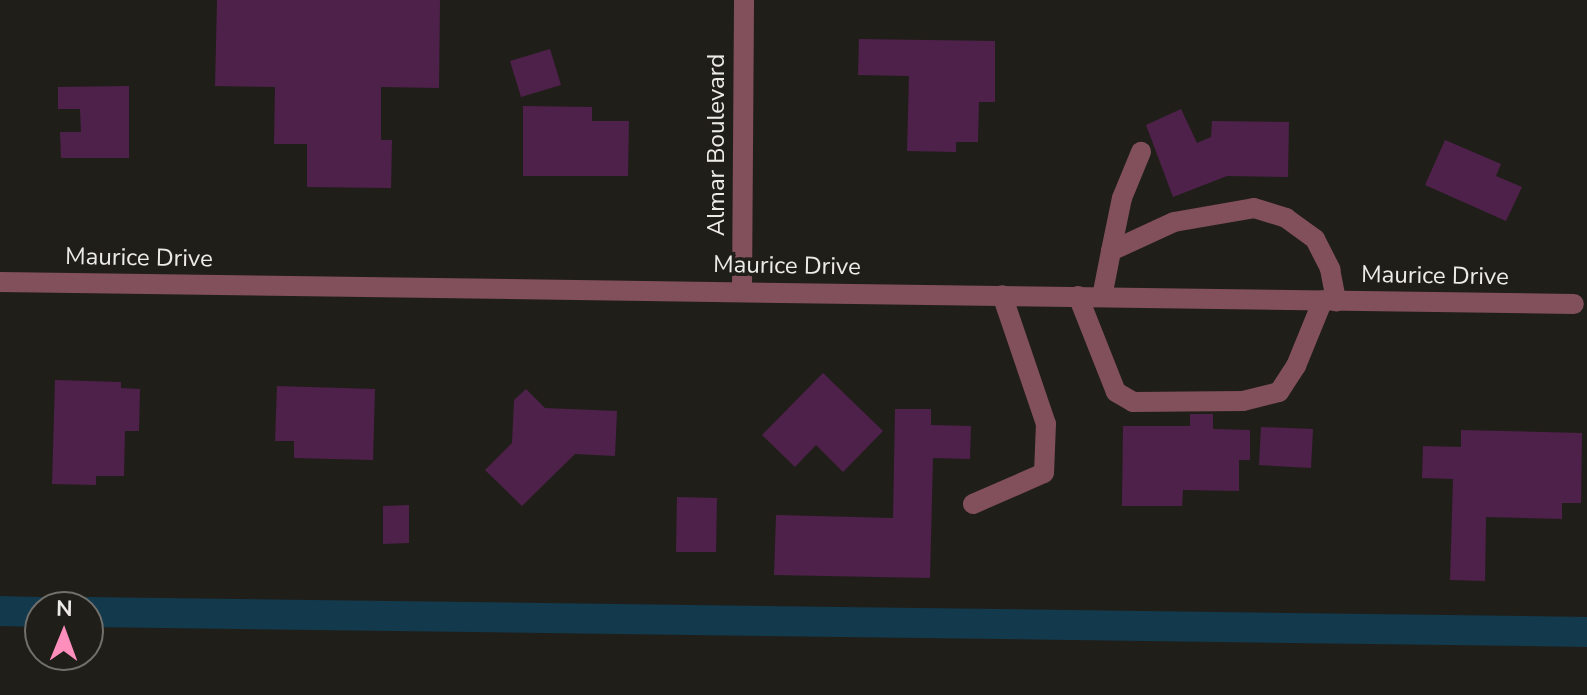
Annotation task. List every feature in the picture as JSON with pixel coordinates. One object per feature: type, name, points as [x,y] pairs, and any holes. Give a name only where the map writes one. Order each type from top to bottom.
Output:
[{"type":"street","name":"Almar Boulevard","points":[[742,291],[744,0]]},
{"type":"street","points":[[1102,297],[1122,198],[1141,152]]},
{"type":"street","points":[[1078,296],[1116,392],[1133,402],[1243,401],[1279,392],[1330,300],[1330,269],[1315,239],[1286,218],[1254,208],[1174,222],[1111,251]]},
{"type":"street","name":"Maurice Drive","points":[[0,282],[1574,304]]},
{"type":"street","points":[[973,504],[1044,473],[1046,424],[1002,295]]},
{"type":"building","points":[[217,0],[440,0],[439,88],[381,87],[381,140],[392,140],[391,188],[307,187],[307,144],[274,144],[275,87],[215,86]]},
{"type":"building","points":[[859,39],[995,41],[995,102],[979,102],[978,142],[956,142],[956,152],[907,151],[909,76],[858,75]]},
{"type":"building","points":[[550,49],[561,85],[521,97],[510,61]]},
{"type":"building","points":[[129,86],[129,158],[61,158],[60,132],[81,132],[80,109],[58,109],[58,87]]},
{"type":"building","points":[[523,106],[592,107],[592,121],[629,121],[628,176],[523,176]]},
{"type":"building","points":[[1181,109],[1197,143],[1211,137],[1212,121],[1289,122],[1288,177],[1227,176],[1173,197],[1146,125]]},
{"type":"building","points":[[1445,140],[1501,164],[1496,176],[1522,187],[1506,221],[1425,185]]},
{"type":"building","points":[[823,373],[883,431],[843,472],[816,445],[795,467],[762,435]]},
{"type":"building","points":[[55,380],[121,382],[121,388],[140,389],[139,431],[125,431],[124,476],[96,476],[96,485],[52,484]]},
{"type":"building","points":[[277,386],[375,389],[373,460],[294,458],[294,441],[275,441]]},
{"type":"building","points":[[526,389],[545,408],[617,411],[615,456],[575,454],[522,506],[485,470],[512,443],[514,400]]},
{"type":"building","points":[[895,409],[931,409],[931,425],[971,426],[970,459],[933,458],[930,578],[774,575],[776,515],[893,518]]},
{"type":"building","points":[[1190,414],[1213,414],[1213,429],[1250,430],[1250,460],[1239,460],[1239,491],[1183,490],[1182,506],[1122,506],[1123,426],[1190,426]]},
{"type":"building","points":[[1261,427],[1313,429],[1311,468],[1259,465]]},
{"type":"building","points":[[1461,430],[1582,433],[1581,503],[1562,503],[1562,519],[1486,517],[1485,581],[1450,580],[1453,479],[1422,478],[1423,446],[1461,447]]},
{"type":"building","points":[[677,497],[717,498],[716,552],[676,552]]},
{"type":"building","points":[[409,505],[409,543],[383,544],[383,506]]},
{"type":"waterway","points":[[0,611],[24,612]]},
{"type":"waterway","points":[[104,612],[1587,632]]}]
